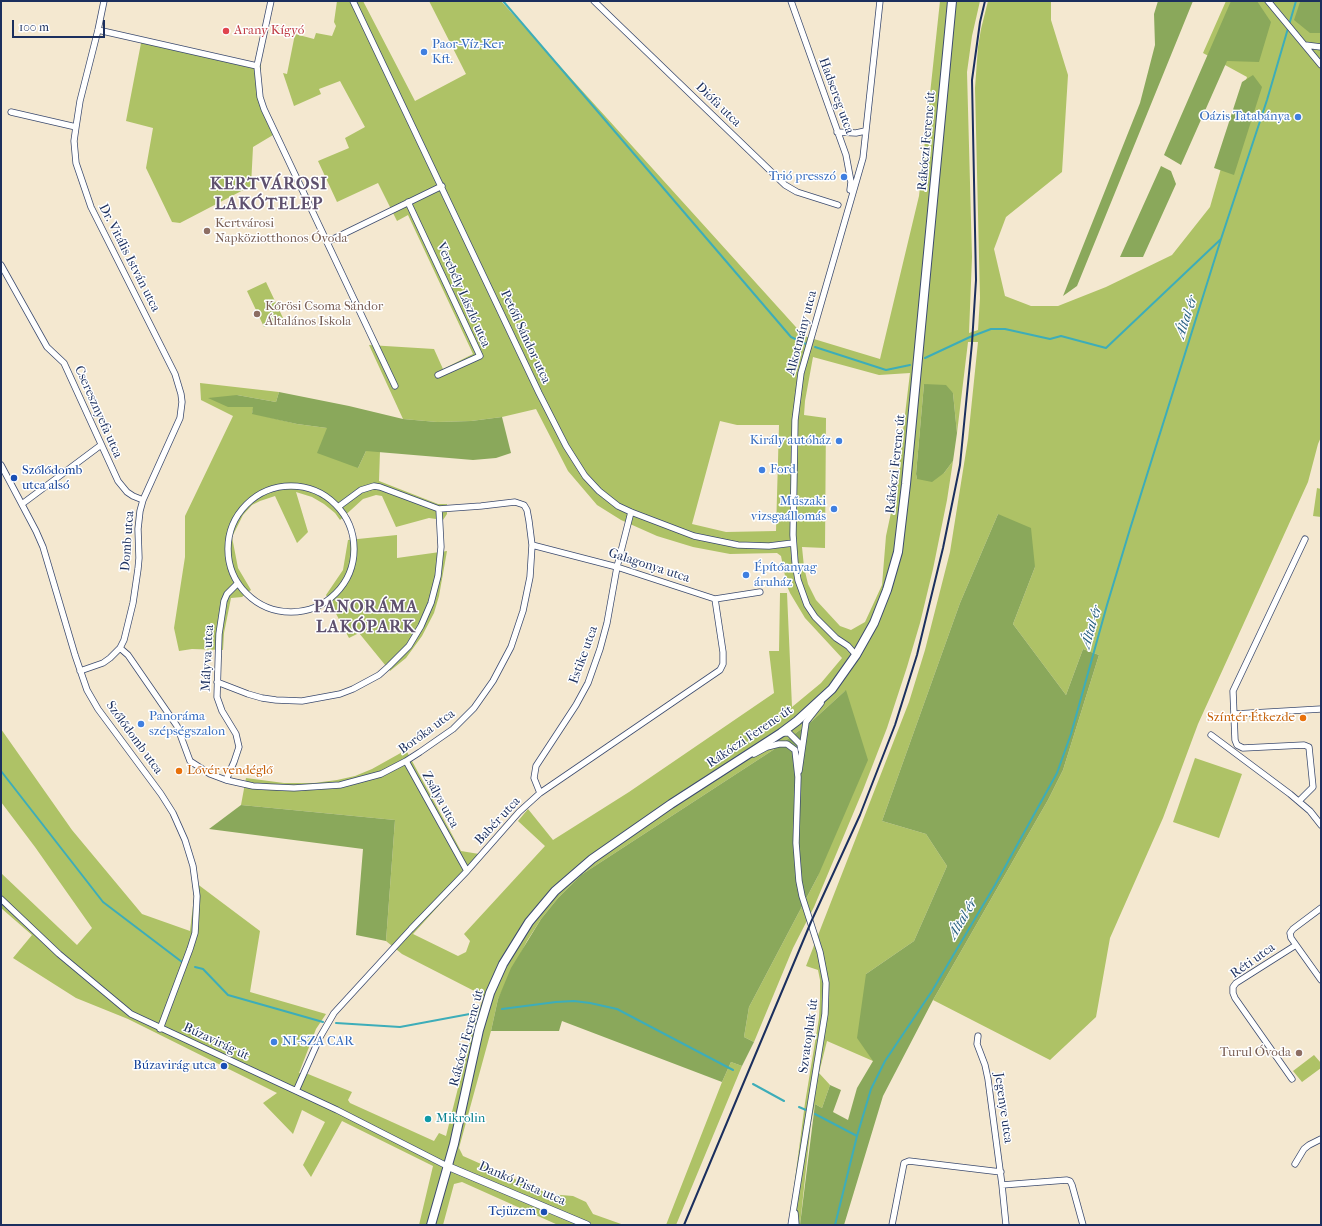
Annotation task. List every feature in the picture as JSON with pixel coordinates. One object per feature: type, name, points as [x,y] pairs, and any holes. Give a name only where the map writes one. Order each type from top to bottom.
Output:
[{"type":"main road","name":"Rákóczi Ferenc út","points":[[431,1225],[454,1144],[490,993],[503,964],[529,922],[555,891],[592,859],[726,768],[785,733],[832,689],[856,655],[880,610],[898,552],[906,484],[952,1]]},
{"type":"street","name":"Dr. Vitális István utca","points":[[104,1],[80,101],[74,141],[76,163],[90,207],[175,374],[181,394]]},
{"type":"street","points":[[272,1],[257,66],[260,97],[264,109],[396,386]]},
{"type":"street","name":"Petőfi Sándor utca","points":[[353,1],[539,393],[573,458],[585,476],[599,491],[613,502],[631,512],[694,536],[738,545],[768,546],[793,543]]},
{"type":"street","name":"Diófa utca","points":[[594,1],[786,185],[804,194],[838,205]]},
{"type":"street","name":"Hadsereg utca","points":[[791,1],[846,155],[851,182],[849,201]]},
{"type":"street","name":"Alkotmány utca","points":[[856,655],[824,626],[807,605],[798,580],[793,543],[795,420],[801,373],[849,201],[861,164],[880,1]]},
{"type":"street","points":[[1268,1],[1321,65]]},
{"type":"street","points":[[98,30],[257,66]]},
{"type":"street","points":[[1305,45],[1321,47]]},
{"type":"street","points":[[11,112],[76,126]]},
{"type":"street","points":[[837,132],[856,133],[866,131]]},
{"type":"street","points":[[327,242],[442,186]]},
{"type":"street","name":"Verebély László utca","points":[[408,202],[480,356],[438,375]]},
{"type":"street","name":"Cseresznyefa utca","points":[[1,265],[47,348],[64,363],[118,481],[122,487],[133,496],[143,500]]},
{"type":"street","name":"Domb utca","points":[[80,671],[106,661],[120,648],[126,635],[139,558],[138,521],[143,500],[180,418],[182,407],[181,394]]},
{"type":"street","points":[[22,504],[101,446]]},
{"type":"street","name":"Szőlődomb utca","points":[[1,465],[36,531],[45,553],[87,690],[98,709],[161,794],[173,813],[185,840],[193,866],[197,896],[195,933],[160,1029]]},
{"type":"street","points":[[289,486],[297,486],[312,490],[319,493],[338,507],[348,521],[354,544],[353,559],[348,575],[334,595],[320,604],[304,610],[278,610],[254,600],[238,583],[232,571],[229,560],[229,540],[234,523],[242,509],[257,496],[274,489],[289,486]]},
{"type":"street","name":"Boróka utca","points":[[120,648],[128,655],[177,726],[190,761],[210,774],[226,780],[253,786],[271,787],[294,788],[340,785],[381,774],[406,761],[436,742],[463,720],[474,708],[493,681],[511,647],[523,611],[530,577],[532,545],[529,521],[524,505],[515,502],[439,509],[374,486],[361,490],[338,507]]},
{"type":"street","points":[[217,682],[262,698],[302,701],[340,694],[379,675],[390,666],[408,646],[421,626],[431,603],[438,576],[441,547],[439,509]]},
{"type":"street","name":"Estike utca","points":[[540,793],[535,782],[534,770],[576,705],[588,683],[607,623],[612,602],[617,566],[631,512]]},
{"type":"street","points":[[1298,801],[1313,788],[1309,747],[1243,748],[1238,745],[1235,740],[1233,691],[1305,539]]},
{"type":"street","name":"Galagonya utca","points":[[532,545],[617,566],[715,599],[760,592]]},
{"type":"street","name":"Mályva utca","points":[[226,780],[238,751],[238,743],[236,734],[217,697],[219,634],[224,601],[227,594],[238,583]]},
{"type":"street","name":"Babér utca","points":[[296,1091],[320,1037],[334,1013],[411,929],[467,871],[519,812],[540,793],[720,670],[723,664],[724,652],[715,599]]},
{"type":"street","name":"Szvatopluk út","points":[[798,777],[806,722],[832,689]]},
{"type":"street","points":[[1235,714],[1321,709]]},
{"type":"street","points":[[785,733],[800,744],[802,756]]},
{"type":"street","name":"Szvatopluk út","points":[[785,733],[795,750],[798,777],[796,843],[802,896],[822,958],[826,983],[825,1014],[791,1225]]},
{"type":"street","points":[[1211,735],[1298,801],[1321,825]]},
{"type":"street","points":[[726,768],[767,748],[779,744],[787,744],[795,750]]},
{"type":"street","name":"Zsálya utca","points":[[406,761],[467,871]]},
{"type":"street","name":"Búzavirág út","points":[[1,899],[59,954],[131,1014],[160,1029],[338,1110],[447,1166]]},
{"type":"street","name":"Réti utca","points":[[1321,908],[1293,929],[1290,933],[1291,938],[1321,980]]},
{"type":"street","name":"Réti utca","points":[[1292,1078],[1235,998],[1233,987],[1236,983],[1296,945]]},
{"type":"street","name":"Jegenye utca","points":[[978,1036],[976,1044],[985,1065],[988,1079],[1001,1172],[1006,1225]]},
{"type":"street","points":[[1295,1164],[1306,1147],[1321,1139]]},
{"type":"street","points":[[892,1225],[904,1163],[908,1161],[1001,1172]]},
{"type":"street","name":"Dankó Pista utca","points":[[447,1166],[587,1225]]},
{"type":"street","points":[[1002,1185],[1067,1180],[1072,1185],[1083,1225]]},
{"type":"street","name":"Szvatopluk út","points":[[794,1205],[796,1225]]},
{"type":"green space","points":[[337,1],[363,1],[415,101],[466,74],[429,1],[501,1],[804,336],[880,359],[919,196],[940,1],[980,1],[972,36],[967,72],[972,257],[969,333],[978,330],[980,298],[975,88],[978,47],[988,1],[1051,1],[1051,20],[1068,75],[1062,172],[1006,217],[994,249],[1005,296],[1031,306],[1058,306],[1106,287],[1172,255],[1210,207],[1247,77],[1203,53],[1226,1],[1321,1],[1321,437],[1308,482],[1198,724],[1163,818],[1110,938],[1096,1017],[1050,1060],[933,1000],[1048,800],[1063,770],[1099,655],[1083,649],[1066,695],[1013,624],[1035,567],[998,514],[960,603],[882,821],[926,834],[947,866],[914,941],[866,974],[873,1061],[827,1041],[819,1073],[830,1085],[822,1108],[815,1104],[811,1123],[800,1225],[789,1225],[805,1103],[819,1018],[820,1001],[820,980],[818,970],[806,966],[909,702],[925,650],[950,552],[968,439],[978,342],[968,342],[957,433],[953,393],[924,384],[916,474],[917,479],[944,473],[953,461],[947,500],[933,569],[920,623],[887,728],[863,790],[814,907],[793,948],[754,1042],[744,1037],[749,1007],[818,876],[845,691],[812,721],[773,750],[581,875],[558,898],[541,919],[527,941],[498,999],[491,1031],[459,1148],[463,1156],[549,1194],[573,1196],[586,1202],[593,1214],[624,1225],[558,1225],[462,1182],[454,1184],[443,1225],[419,1225],[433,1166],[342,1121],[311,1177],[303,1165],[325,1122],[302,1110],[293,1134],[263,1103],[277,1093],[128,1019],[76,998],[13,958],[32,935],[1,908],[1,873],[77,945],[92,928],[35,847],[1,802],[1,729],[72,830],[142,914],[190,931],[194,897],[192,880],[260,931],[250,992],[326,1014],[316,1029],[299,1073],[308,1074],[352,1092],[348,1100],[350,1103],[434,1141],[439,1133],[446,1136],[475,1020],[484,996],[402,954],[386,941],[395,820],[241,805],[246,778],[284,783],[314,783],[337,780],[355,776],[372,769],[406,750],[461,851],[485,855],[413,934],[458,956],[466,952],[470,941],[464,934],[545,846],[518,821],[528,809],[553,840],[629,792],[774,693],[769,651],[779,651],[780,593],[787,593],[792,707],[821,683],[842,658],[805,618],[790,593],[787,586],[781,556],[777,553],[730,554],[693,547],[657,536],[621,520],[597,505],[568,471],[536,409],[502,417],[471,421],[437,422],[403,419],[369,345],[434,349],[443,369],[473,354],[408,215],[397,221],[378,183],[337,202],[318,161],[349,148],[345,138],[365,127],[340,81],[319,89],[321,94],[294,106],[283,73],[287,74],[295,34],[314,39],[316,33],[332,36],[336,26],[334,22]],"holes":[[[813,357],[879,375],[910,373],[896,489],[886,536],[882,585],[865,622],[851,630],[840,626],[816,600],[808,584],[804,567],[802,547],[825,548],[826,418],[804,415]],[[720,421],[737,425],[779,425],[776,531],[726,532],[692,524]]]},
{"type":"green space","points":[[1158,1],[1193,1],[1077,286],[1063,296],[1140,103],[1155,45],[1154,14]]},
{"type":"green space","points":[[1231,1],[1257,1],[1271,22],[1259,62],[1227,61],[1181,165],[1164,155]]},
{"type":"green space","points":[[1321,1],[1321,33],[1310,33],[1294,20],[1300,2]]},
{"type":"green space","points":[[142,38],[261,64],[260,87],[264,104],[278,132],[253,147],[251,186],[180,223],[172,222],[146,168],[153,128],[126,121]]},
{"type":"green space","points":[[1253,75],[1262,87],[1234,175],[1214,168],[1242,82]]},
{"type":"green space","points":[[1161,166],[1171,171],[1176,184],[1143,257],[1120,257]]},
{"type":"green space","points":[[266,282],[283,318],[264,327],[247,291]]},
{"type":"green space","points":[[200,383],[279,392],[276,402],[237,395],[228,407],[254,407],[252,413],[297,424],[327,428],[358,468],[366,451],[380,451],[379,481],[438,504],[447,504],[447,514],[443,520],[429,518],[396,527],[382,496],[376,495],[363,499],[340,520],[335,513],[324,504],[312,497],[296,492],[308,532],[297,543],[275,496],[252,505],[243,515],[232,537],[238,568],[251,590],[242,597],[231,598],[224,633],[223,650],[192,649],[179,651],[174,628],[185,557],[185,516],[233,416],[201,400]]},
{"type":"green space","points":[[924,384],[946,385],[953,393],[957,433],[953,461],[944,473],[932,482],[917,479],[916,474]]},
{"type":"green space","points":[[279,392],[349,406],[403,419],[437,422],[471,421],[502,417],[511,453],[496,458],[473,460],[366,451],[358,468],[317,453],[327,428],[297,424],[252,414],[253,407],[228,407],[208,398],[237,395],[276,402]]},
{"type":"green space","points":[[1317,488],[1321,489],[1321,517],[1313,516]]},
{"type":"green space","points":[[998,514],[1031,528],[1035,567],[1013,624],[1066,695],[1083,649],[1099,655],[1063,770],[1048,800],[933,1000],[883,1096],[844,1225],[800,1225],[815,1104],[822,1108],[830,1085],[841,1090],[833,1112],[848,1120],[857,1088],[873,1061],[857,1038],[866,974],[914,941],[947,866],[926,834],[882,821],[960,603]]},
{"type":"green space","points":[[397,535],[397,558],[447,551],[439,596],[434,613],[422,636],[406,658],[390,671],[359,633],[349,638],[326,595],[343,570],[348,540]]},
{"type":"green space","points":[[846,690],[868,760],[818,876],[749,1007],[744,1037],[754,1042],[742,1066],[731,1062],[722,1082],[562,1021],[559,1031],[491,1031],[498,999],[511,968],[541,919],[558,898],[581,875],[773,750],[812,721]]},
{"type":"green space","points":[[1195,758],[1242,774],[1219,838],[1173,822]]},
{"type":"green space","points":[[241,805],[395,820],[386,941],[356,935],[363,849],[209,829]]},
{"type":"green space","points":[[1314,1055],[1321,1063],[1321,1068],[1302,1082],[1293,1071]]},
{"type":"green space","points":[[731,1062],[742,1066],[676,1225],[666,1225],[722,1082]]},
{"type":"waterway","points":[[503,1],[791,337],[806,344]]},
{"type":"waterway","name":"Által-ér","points":[[835,1225],[857,1136],[871,1089],[885,1061],[932,991],[995,885],[1057,773],[1071,734],[1130,529],[1221,239],[1267,100],[1296,1]]},
{"type":"waterway","points":[[925,358],[991,329],[1005,329],[1050,339],[1061,336],[1106,348],[1221,239]]},
{"type":"waterway","points":[[815,347],[886,370],[910,365]]},
{"type":"waterway","points":[[1,771],[103,902],[182,962]]},
{"type":"waterway","points":[[195,967],[203,969],[228,995],[323,1022]]},
{"type":"waterway","points":[[502,1009],[574,1001],[617,1009],[733,1070]]},
{"type":"waterway","points":[[336,1023],[400,1027],[475,1013]]},
{"type":"waterway","points":[[753,1084],[784,1101]]},
{"type":"waterway","points":[[799,1107],[806,1110]]},
{"type":"waterway","points":[[815,1114],[857,1136]]},
{"type":"railway","points":[[684,1225],[811,922],[860,815],[895,725],[917,655],[943,548],[960,465],[972,343],[976,280],[972,80],[980,22],[985,1]]},
{"type":"place","name":"Arany Kígyó","points":[[226,31]]},
{"type":"place","name":"Paor-Víz-Ker Kft.","points":[[424,52]]},
{"type":"place","name":"Oázis Tatabánya","points":[[1298,117]]},
{"type":"place","name":"Trió presszó","points":[[844,177]]},
{"type":"place","name":"Kertvárosi Napköziotthonos Óvoda","points":[[207,231]]},
{"type":"place","name":"Kőrösi Csoma Sándor Általános Iskola","points":[[257,314]]},
{"type":"place","name":"Király autóház","points":[[839,441]]},
{"type":"place","name":"Ford","points":[[762,470]]},
{"type":"place","name":"Szőlődomb utca alsó","points":[[14,478]]},
{"type":"place","name":"Műszaki vizsgaállomás","points":[[834,509]]},
{"type":"place","name":"Építőanyag áruház","points":[[746,575]]},
{"type":"place","name":"Színtér Étkezde","points":[[1303,718]]},
{"type":"place","name":"Panoráma szépségszalon","points":[[141,724]]},
{"type":"place","name":"Lővér vendéglő","points":[[179,771]]},
{"type":"place","name":"NI-SZA CAR","points":[[274,1042]]},
{"type":"place","name":"Turul Óvoda","points":[[1299,1053]]},
{"type":"place","name":"Búzavirág utca","points":[[224,1066]]},
{"type":"place","name":"Mikrolin","points":[[428,1119]]},
{"type":"place","name":"Tejüzem","points":[[544,1212]]},
{"type":"district","name":"KERTVÁROSI LAKÓTELEP","points":[[269,195]]},
{"type":"district","name":"PANORÁMA LAKÓPARK","points":[[366,618]]}]
